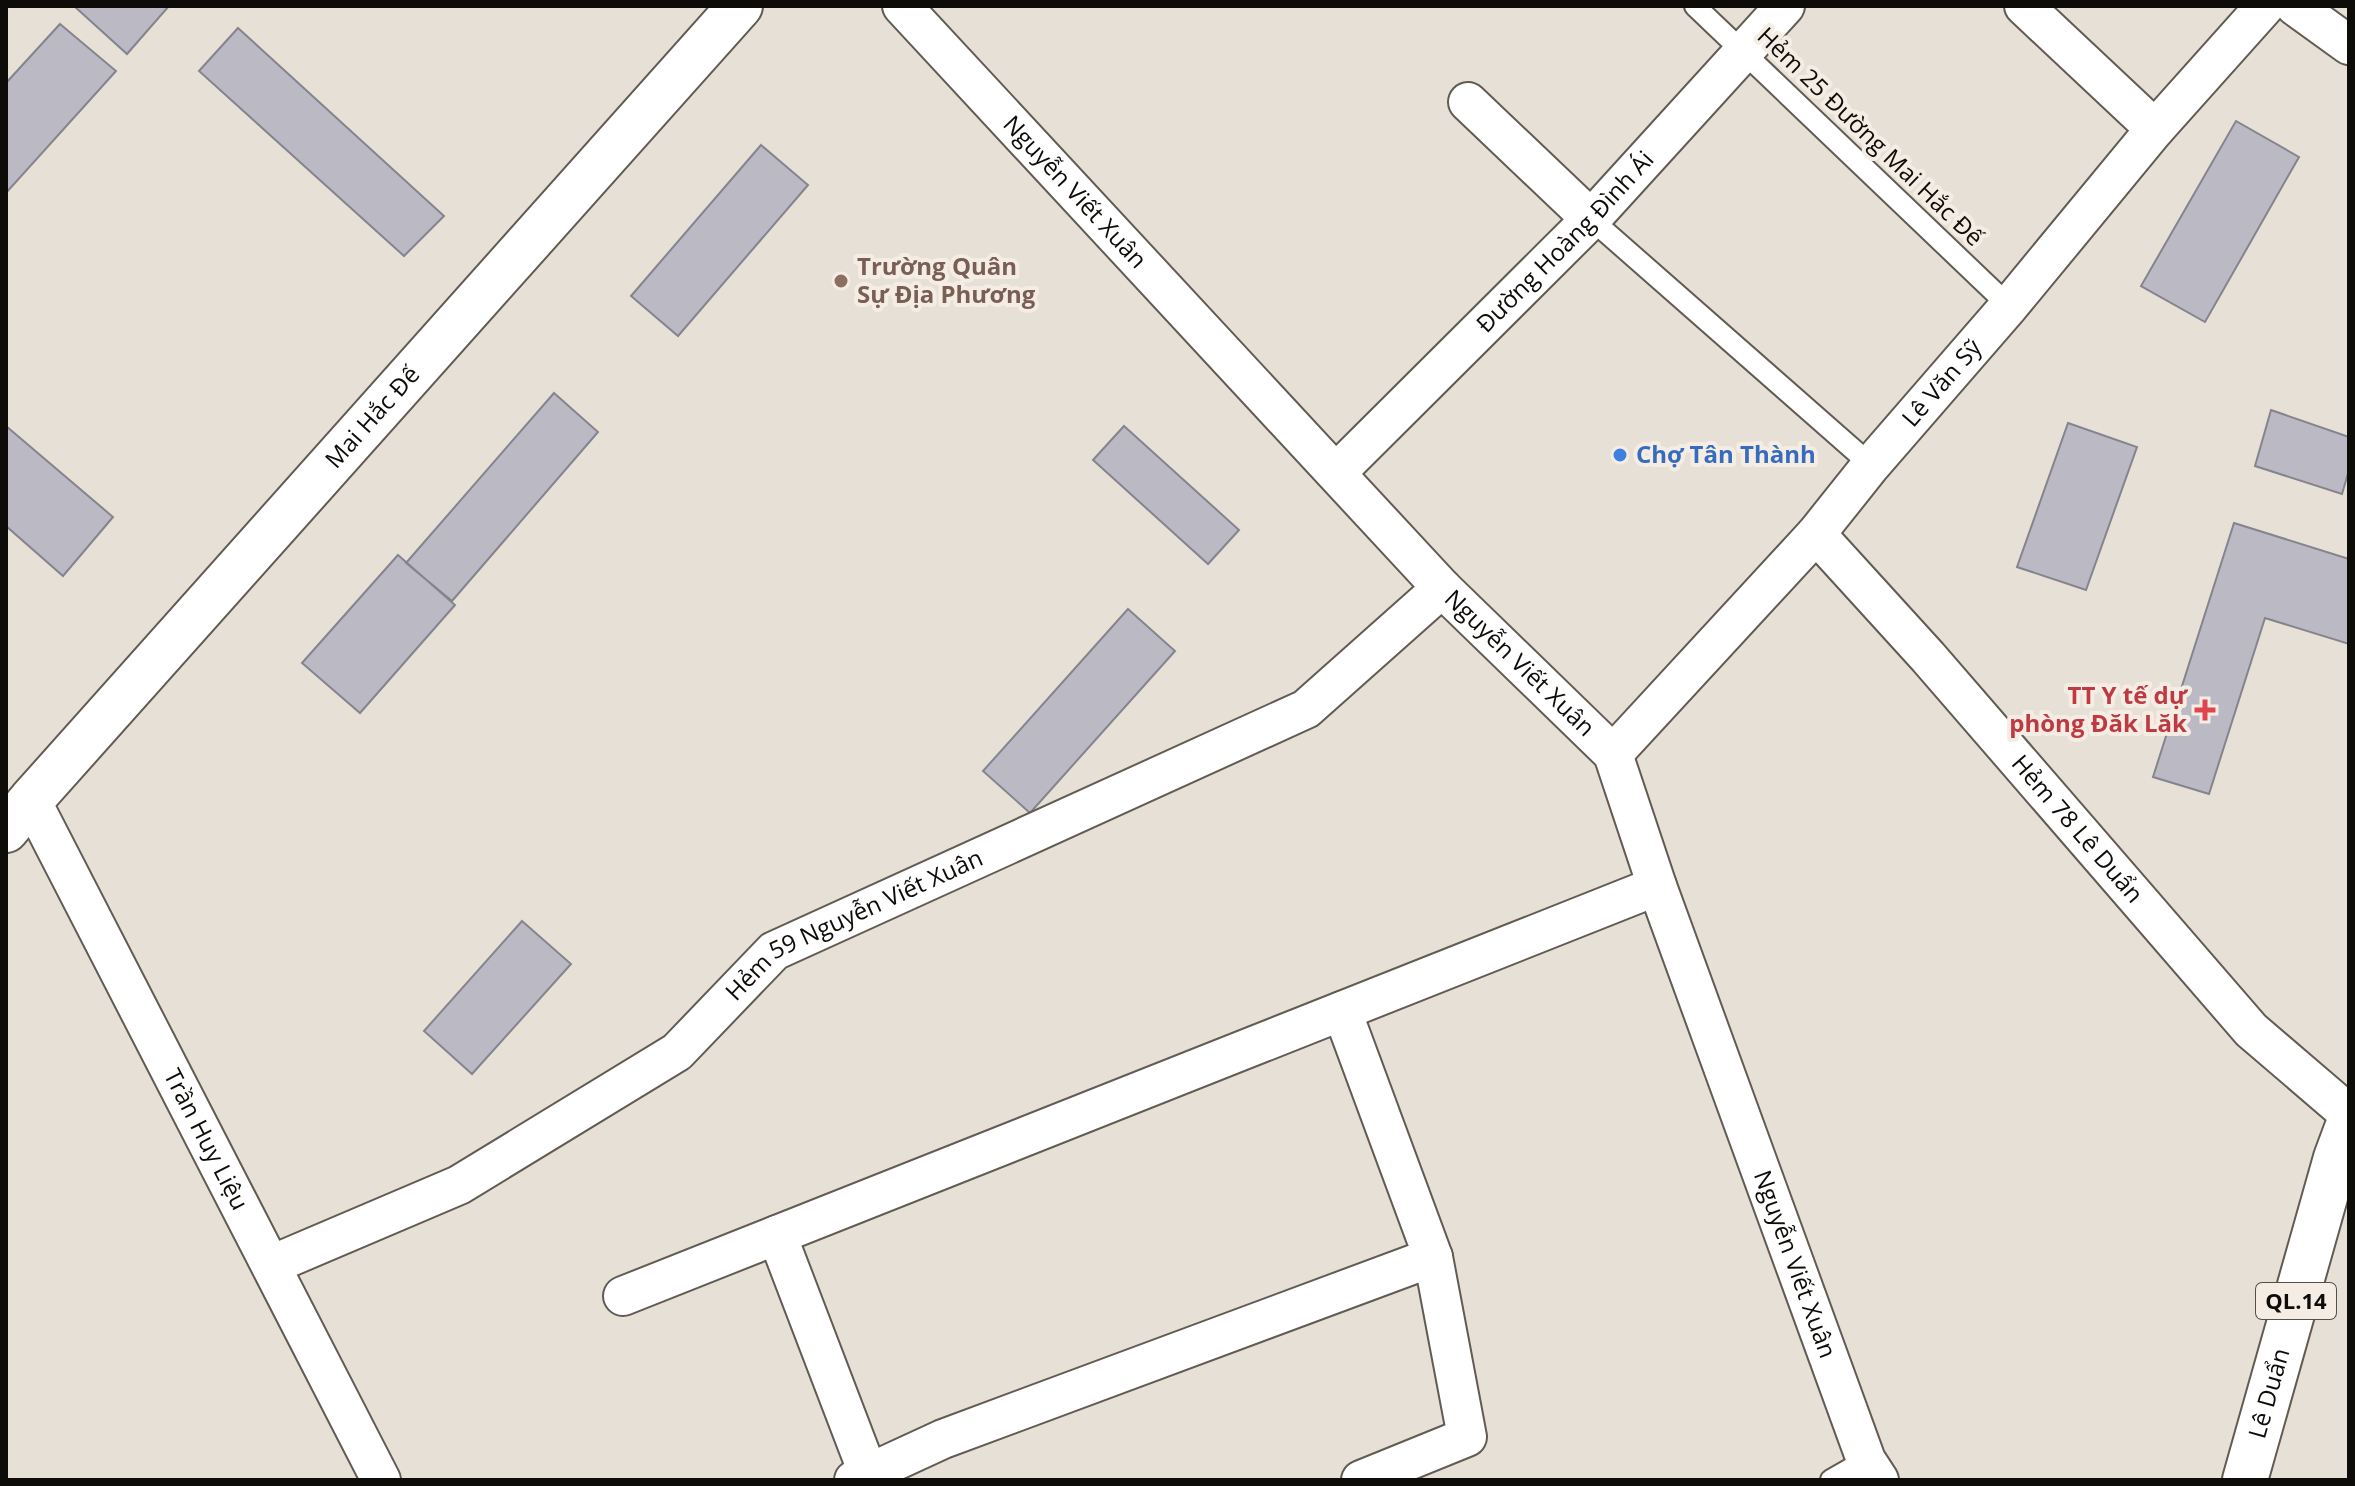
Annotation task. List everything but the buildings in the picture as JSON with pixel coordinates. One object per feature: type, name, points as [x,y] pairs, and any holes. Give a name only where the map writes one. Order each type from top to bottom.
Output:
[{"type":"street","name":"Mai Hắc Đế","points":[[18,815],[740,6]]},
{"type":"street","name":"Nguyễn Viết Xuân","points":[[902,6],[1442,588],[1613,754],[1657,886],[1872,1470]]},
{"type":"street","name":"Đường Hoàng Đình Ái","points":[[1337,472],[1591,219],[1785,6]]},
{"type":"street","points":[[2024,6],[2155,129]]},
{"type":"street","name":"Lê Văn Sỹ","points":[[1613,754],[1816,534],[2155,129],[2265,6]]},
{"type":"street","points":[[2295,6],[2349,45]]},
{"type":"street","points":[[1468,102],[1591,219]]},
{"type":"street","name":"Hẻm 78 Lê Duẩn","points":[[1816,534],[1928,657],[2251,1030],[2349,1114]]},
{"type":"street","name":"Hẻm 59 Nguyễn Viết Xuân","points":[[271,1265],[459,1185],[677,1052],[774,951],[1306,709],[1442,588]]},
{"type":"street","name":"Trần Huy Liệu","points":[[18,815],[271,1265],[381,1480]]},
{"type":"street","points":[[623,1296],[1657,886]]},
{"type":"street","points":[[1342,1011],[1433,1257],[1467,1437],[1361,1480]]},
{"type":"street","name":"Lê Duẩn","points":[[2245,1480],[2345,1151]]},
{"type":"street","points":[[777,1235],[861,1476],[943,1439],[1433,1257]]},
{"type":"lane","name":"Hẻm 25 Đường Mai Hắc Đế","points":[[1695,6],[2009,306]]},
{"type":"lane","points":[[1591,219],[1871,465]]},
{"type":"lane","points":[[1831,1480],[1872,1470]]},
{"type":"place","name":"Trường Quân Sự Địa Phương","points":[[841,281]]},
{"type":"place","name":"Chợ Tân Thành","points":[[1620,455]]},
{"type":"place","name":"TT Y tế dự phòng Đăk Lăk","points":[[2205,710]]}]
